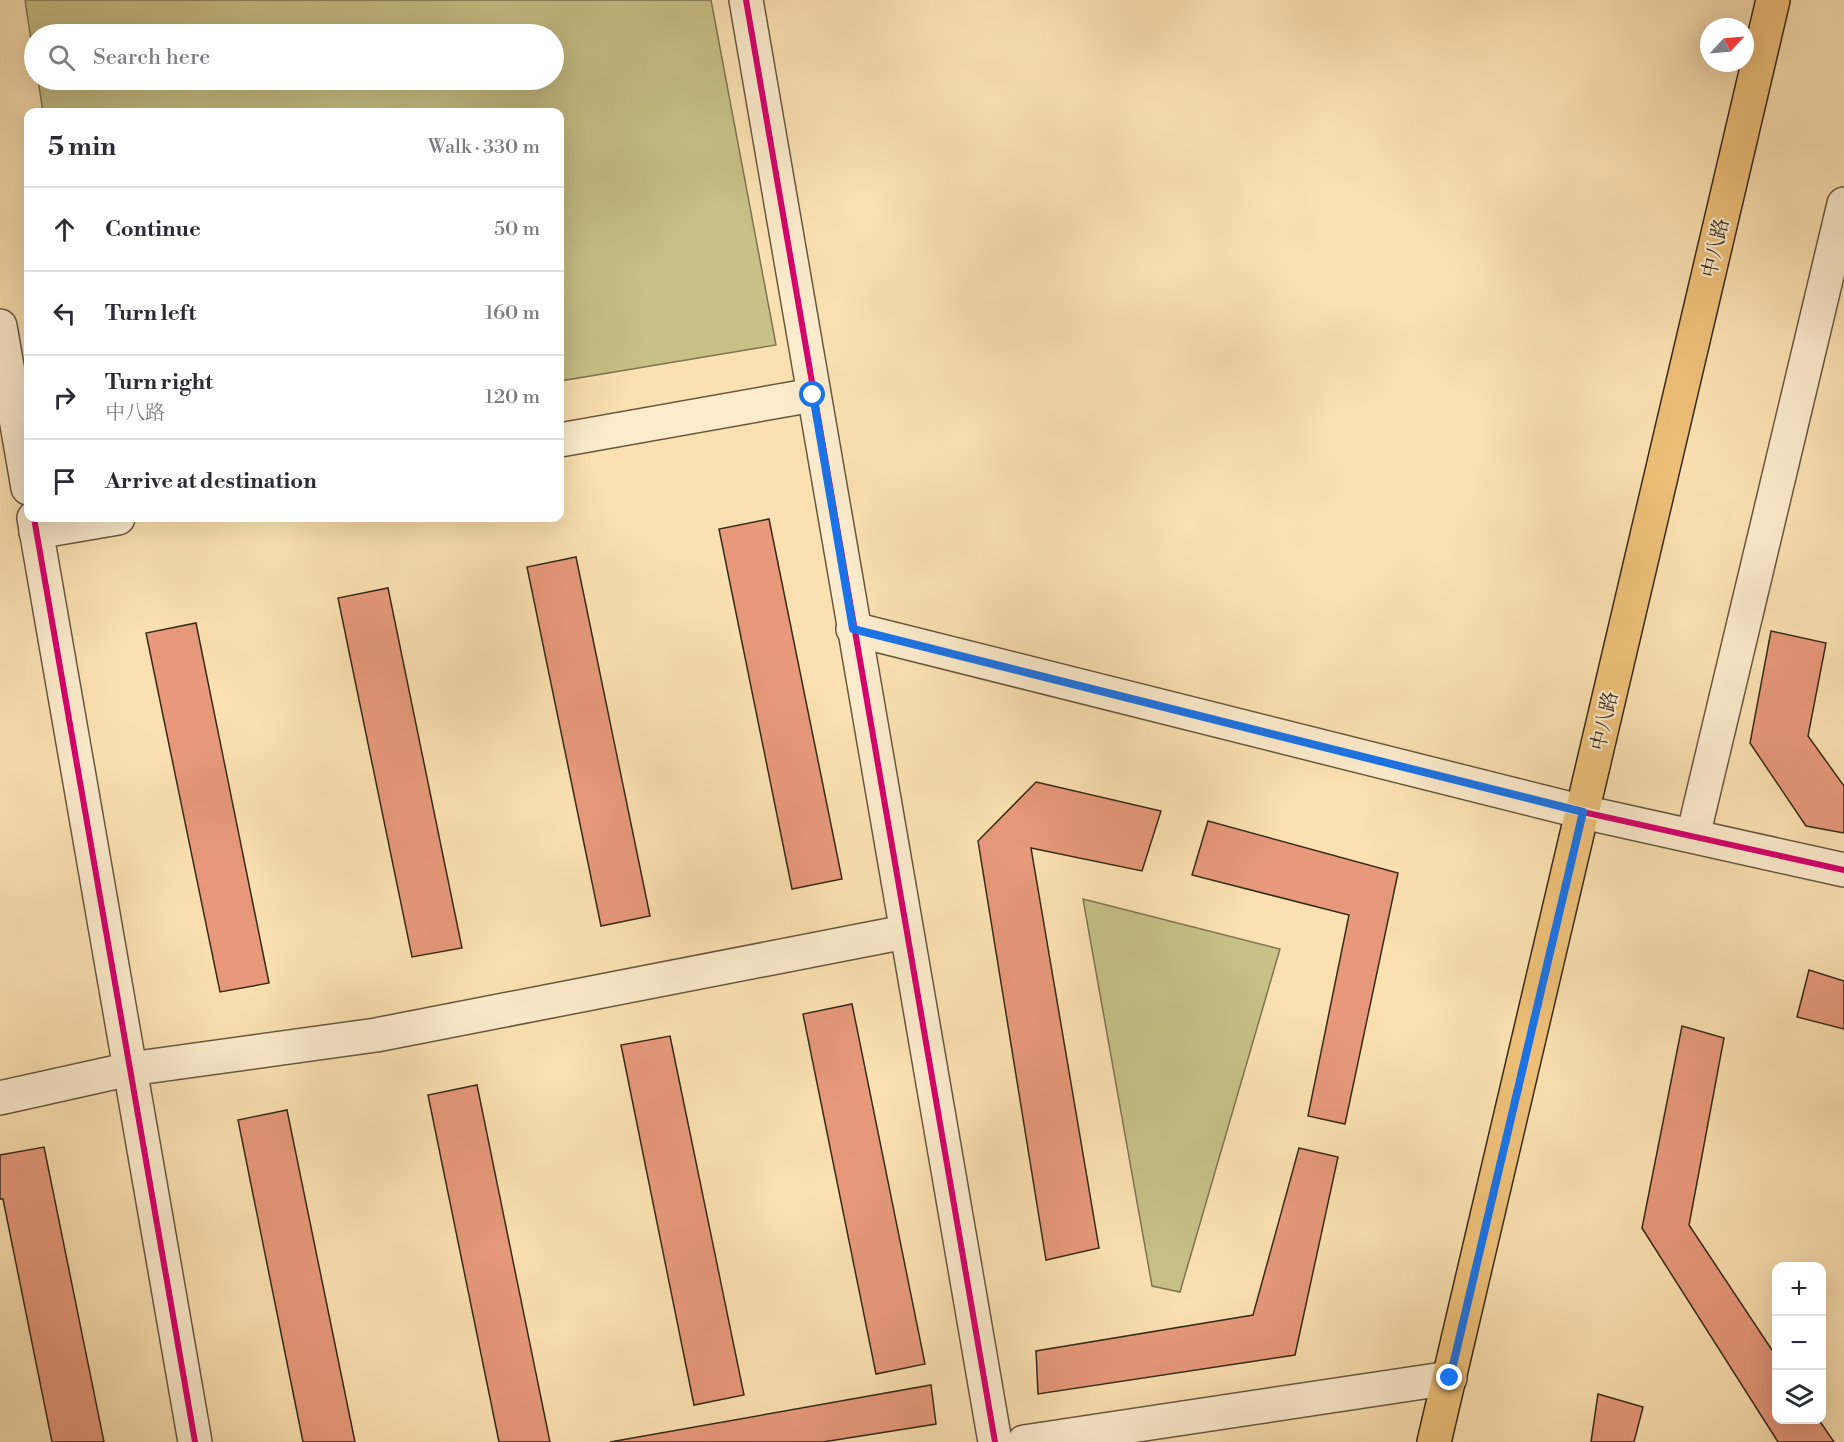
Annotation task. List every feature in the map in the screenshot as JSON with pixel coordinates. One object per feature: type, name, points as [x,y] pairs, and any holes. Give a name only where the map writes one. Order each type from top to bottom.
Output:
[{"type":"main road","name":"中八路","points":[[1434,1442],[1773,0]]},
{"type":"street","points":[[746,0],[905,932],[995,1442]]},
{"type":"street","points":[[1693,836],[1844,204]]},
{"type":"street","points":[[0,326],[24,465]]},
{"type":"street","points":[[564,439],[813,395]]},
{"type":"street","points":[[71,522],[35,525],[195,1442]]},
{"type":"street","points":[[853,629],[1583,812],[1844,870]]},
{"type":"street","points":[[0,1098],[130,1069],[376,1035],[905,932]]},
{"type":"street","points":[[1024,1442],[1450,1378]]},
{"type":"shaded area","points":[[25,0],[711,0],[776,345],[564,380],[564,108],[42,108],[40,90],[564,90],[564,24],[29,24]]},
{"type":"shaded area","points":[[1083,899],[1280,949],[1180,1292],[1152,1286]]},
{"type":"building","points":[[769,519],[842,879],[792,889],[719,529]]},
{"type":"building","points":[[576,557],[650,916],[601,926],[527,567]]},
{"type":"building","points":[[388,588],[462,948],[412,957],[338,598]]},
{"type":"building","points":[[196,623],[269,983],[220,992],[146,633]]},
{"type":"building","points":[[1771,631],[1826,643],[1808,736],[1844,786],[1844,833],[1806,826],[1750,743]]},
{"type":"building","points":[[1036,782],[1161,811],[1142,871],[1031,848],[1099,1248],[1046,1260],[978,841]]},
{"type":"building","points":[[1208,821],[1398,873],[1345,1124],[1308,1116],[1349,915],[1192,875]]},
{"type":"building","points":[[1809,970],[1844,981],[1844,1029],[1797,1017]]},
{"type":"building","points":[[852,1004],[925,1364],[876,1374],[803,1014]]},
{"type":"building","points":[[1682,1026],[1724,1038],[1689,1225],[1772,1350],[1772,1424],[1822,1424],[1834,1442],[1778,1442],[1642,1228]]},
{"type":"building","points":[[670,1036],[744,1395],[694,1405],[621,1045]]},
{"type":"building","points":[[477,1085],[550,1442],[499,1442],[428,1095]]},
{"type":"building","points":[[287,1110],[355,1442],[303,1442],[238,1120]]},
{"type":"building","points":[[44,1147],[104,1442],[52,1442],[3,1199],[0,1199],[0,1155]]},
{"type":"building","points":[[1299,1148],[1338,1157],[1295,1355],[1038,1394],[1036,1351],[1253,1315]]},
{"type":"building","points":[[931,1385],[936,1424],[823,1442],[610,1442]]},
{"type":"building","points":[[1598,1394],[1643,1407],[1634,1442],[1591,1442]]},
{"type":"cycle path","points":[[746,0],[995,1442]]},
{"type":"cycle path","points":[[35,522],[195,1442]]},
{"type":"cycle path","points":[[853,629],[1583,812],[1844,870]]},
{"type":"route","points":[[813,395],[853,629],[1583,812],[1450,1378]]}]
